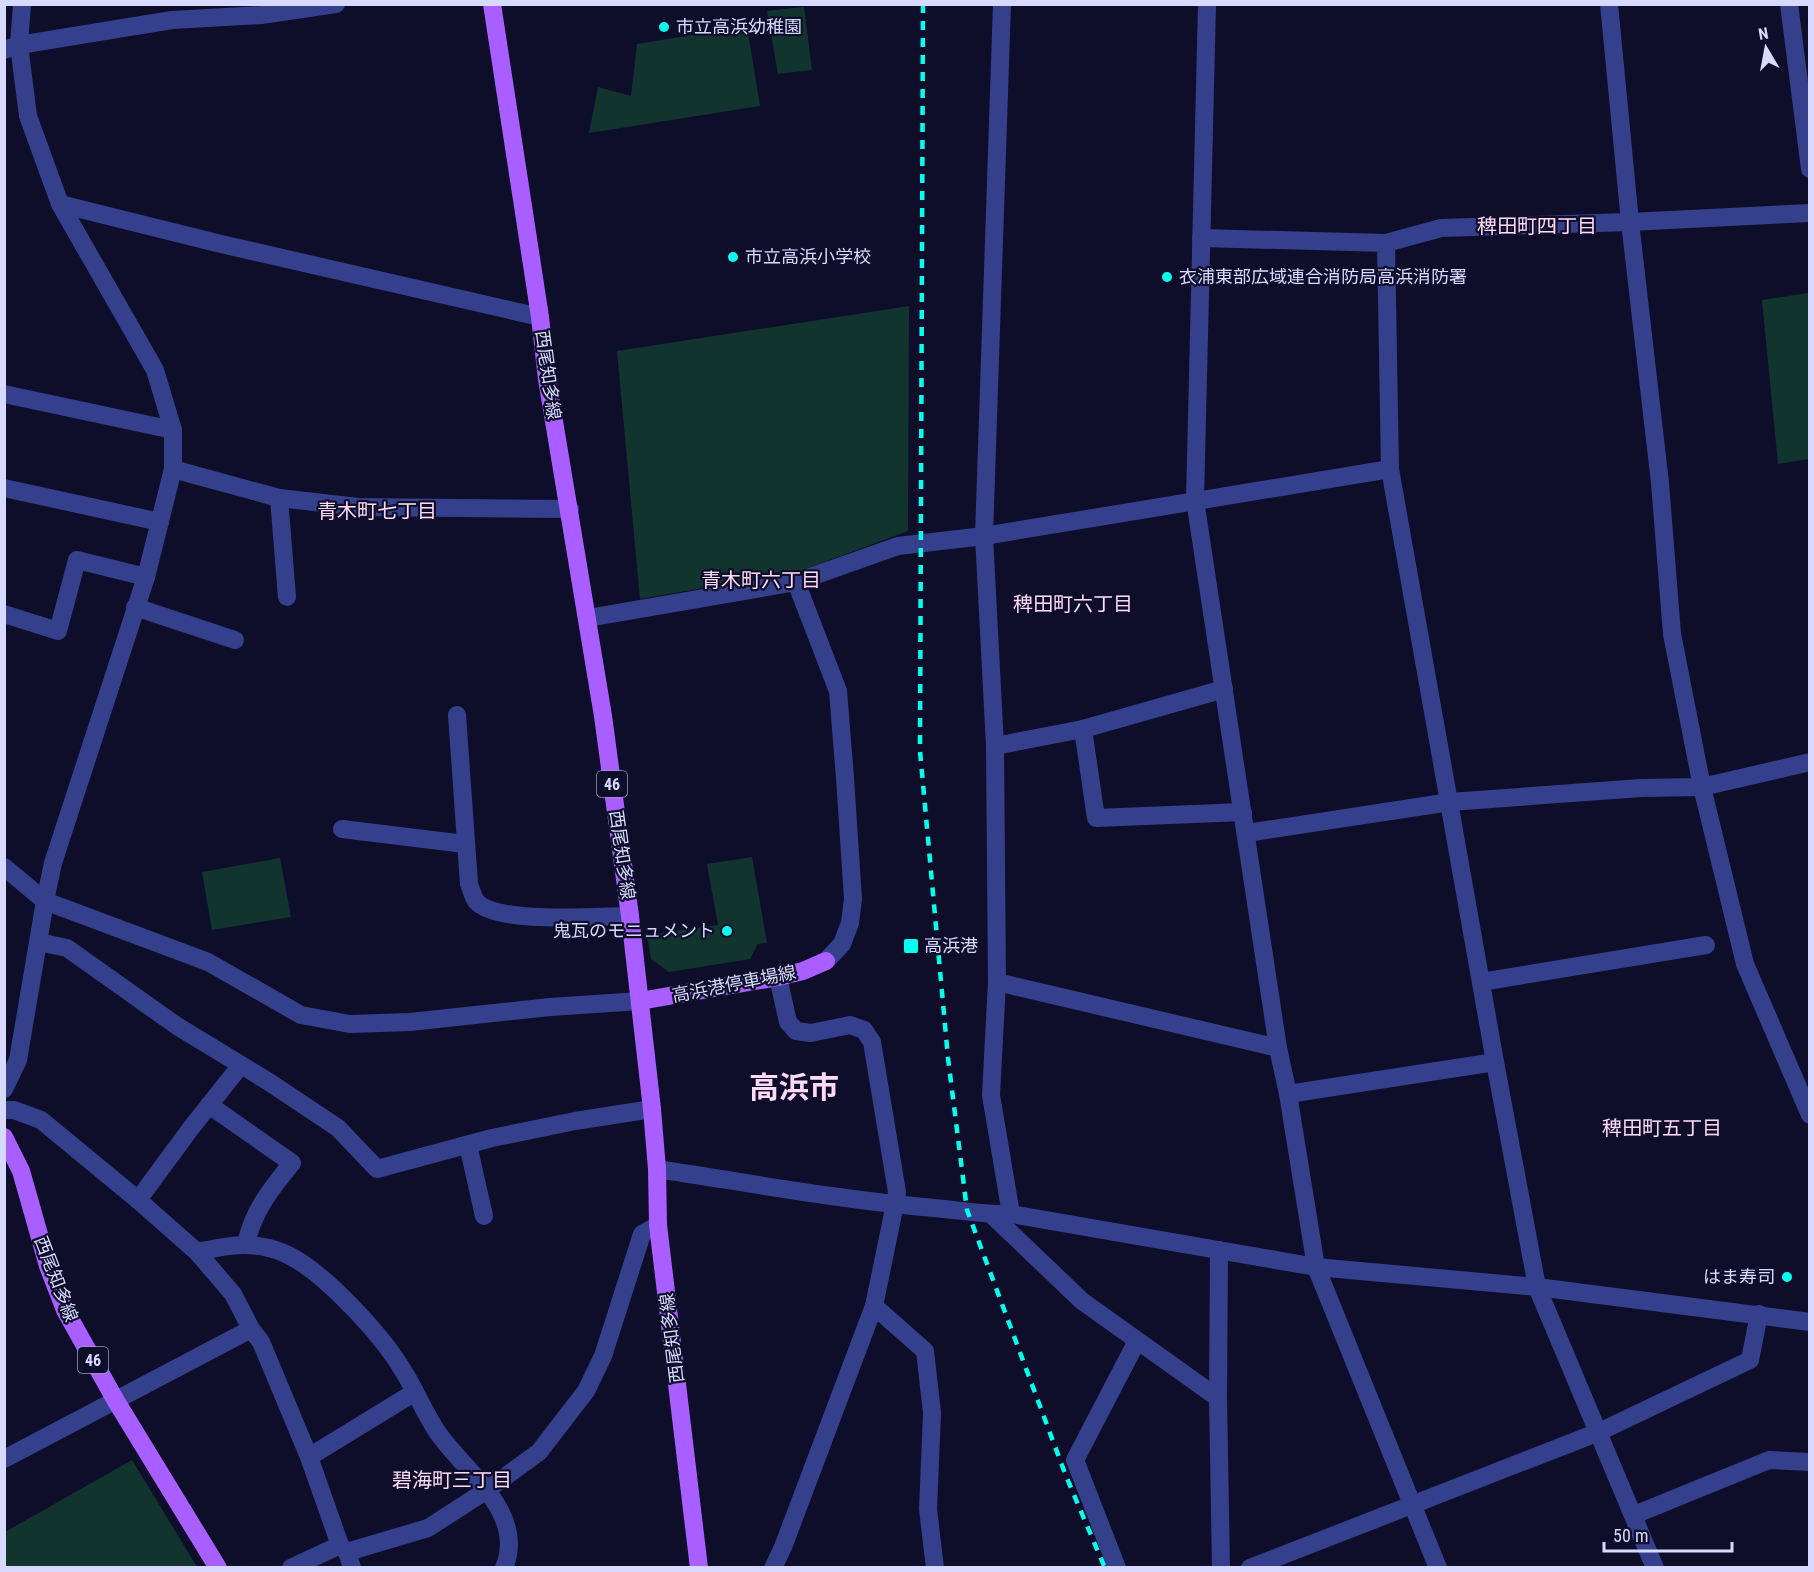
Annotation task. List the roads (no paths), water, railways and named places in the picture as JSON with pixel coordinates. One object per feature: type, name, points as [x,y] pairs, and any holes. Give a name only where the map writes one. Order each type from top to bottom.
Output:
[{"type":"main road","name":"西尾知多線","points":[[492,4],[540,317],[547,379],[588,618],[630,916],[652,1109],[657,1169],[658,1225],[699,1568]]},
{"type":"main road","name":"高浜港停車場線","points":[[640,1001],[803,972],[826,961]]},
{"type":"main road","name":"西尾知多線","points":[[4,1137],[21,1171],[48,1266],[65,1310],[116,1401],[218,1568]]},
{"type":"street","points":[[4,1089],[18,1060],[53,863],[146,577],[173,469],[173,429],[155,370],[60,204],[28,116],[12,47],[22,4]]},
{"type":"street","points":[[12,47],[172,20],[336,4]]},
{"type":"street","points":[[1002,4],[984,536],[995,746],[997,982],[991,1095],[1011,1214]]},
{"type":"street","points":[[1207,4],[1194,500],[1247,833],[1278,1047],[1316,1267],[1438,1568]]},
{"type":"street","points":[[1609,4],[1630,222],[1660,483],[1672,634],[1702,787],[1745,964],[1809,1115]]},
{"type":"street","points":[[1790,4],[1809,169]]},
{"type":"street","points":[[60,204],[217,243],[540,317]]},
{"type":"street","points":[[1201,238],[1386,243],[1441,228],[1809,213]]},
{"type":"street","points":[[1386,243],[1390,469],[1495,1062],[1538,1287],[1655,1568]]},
{"type":"street","points":[[4,394],[173,429]]},
{"type":"street","points":[[173,469],[279,498],[358,507],[570,509]]},
{"type":"street","points":[[588,618],[795,582],[898,546],[984,536],[1390,469]]},
{"type":"street","points":[[4,488],[160,522]]},
{"type":"street","points":[[279,498],[287,597]]},
{"type":"street","points":[[4,614],[58,631],[77,560],[146,577]]},
{"type":"street","points":[[795,582],[838,691],[853,899],[850,923],[842,944],[826,961]]},
{"type":"street","points":[[135,607],[235,640]]},
{"type":"street","points":[[995,746],[1083,729],[1224,689]]},
{"type":"street","points":[[457,715],[469,884],[477,902],[494,912],[519,917],[630,916]]},
{"type":"street","points":[[1083,729],[1096,818],[1243,812]]},
{"type":"street","points":[[1247,833],[1450,802],[1641,788],[1702,787],[1809,762]]},
{"type":"street","points":[[342,829],[465,844]]},
{"type":"street","points":[[4,867],[45,901],[208,962],[301,1015],[350,1024],[410,1022],[550,1007],[640,1001]]},
{"type":"street","points":[[39,942],[67,948],[177,1026],[338,1128],[377,1169],[468,1144],[576,1121],[652,1109]]},
{"type":"street","points":[[1481,982],[1706,945]]},
{"type":"street","points":[[773,1568],[874,1306],[897,1192],[872,1042],[864,1030],[850,1025],[811,1033],[796,1031],[788,1022],[778,977]]},
{"type":"street","points":[[997,982],[1278,1047]]},
{"type":"street","points":[[1288,1095],[1495,1062]]},
{"type":"street","points":[[138,1200],[241,1065]]},
{"type":"street","points":[[209,1105],[291,1163],[267,1195],[250,1225],[246,1244]]},
{"type":"street","points":[[4,1110],[14,1110],[41,1120],[197,1252],[233,1294],[251,1329],[261,1342],[309,1457],[346,1555]]},
{"type":"street","points":[[468,1144],[484,1216]]},
{"type":"street","points":[[657,1169],[895,1204],[967,1210],[992,1215],[1011,1214],[1316,1267],[1538,1287],[1809,1322]]},
{"type":"street","points":[[992,1215],[1082,1301],[1218,1398]]},
{"type":"street","points":[[291,1568],[346,1555],[428,1528],[487,1490],[539,1452],[586,1391],[603,1356],[642,1234],[658,1225]]},
{"type":"street","points":[[197,1252],[246,1244],[286,1254],[320,1277],[384,1343],[402,1368],[444,1442],[487,1490],[501,1514],[510,1538],[504,1568]]},
{"type":"street","points":[[1219,1250],[1218,1398],[1221,1568]]},
{"type":"street","points":[[874,1306],[925,1351],[932,1413],[928,1509],[935,1568]]},
{"type":"street","points":[[1250,1568],[1599,1432],[1750,1360],[1759,1314]]},
{"type":"street","points":[[4,1459],[251,1329]]},
{"type":"street","points":[[1117,1568],[1075,1460],[1137,1341]]},
{"type":"street","points":[[309,1457],[415,1392]]},
{"type":"street","points":[[1634,1515],[1768,1460],[1809,1462]]},
{"type":"railway","points":[[923,4],[920,751],[948,1058],[967,1210],[1066,1476],[1105,1568]]},
{"type":"place","name":"市立高浜幼稚園","points":[[664,27]]},
{"type":"place","name":"市立高浜小学校","points":[[733,257]]},
{"type":"place","name":"衣浦東部広域連合消防局高浜消防署","points":[[1167,277]]},
{"type":"place","name":"鬼瓦のモニュメント","points":[[727,931]]},
{"type":"place","name":"高浜港","points":[[911,946]]},
{"type":"place","name":"はま寿司","points":[[1787,1277]]},
{"type":"district","name":"稗田町四丁目","points":[[1537,226]]},
{"type":"district","name":"青木町七丁目","points":[[377,511]]},
{"type":"district","name":"青木町六丁目","points":[[761,580]]},
{"type":"district","name":"稗田町六丁目","points":[[1073,604]]},
{"type":"district","name":"高浜市","points":[[794,1088]]},
{"type":"district","name":"稗田町五丁目","points":[[1662,1128]]},
{"type":"district","name":"碧海町三丁目","points":[[452,1480]]}]
